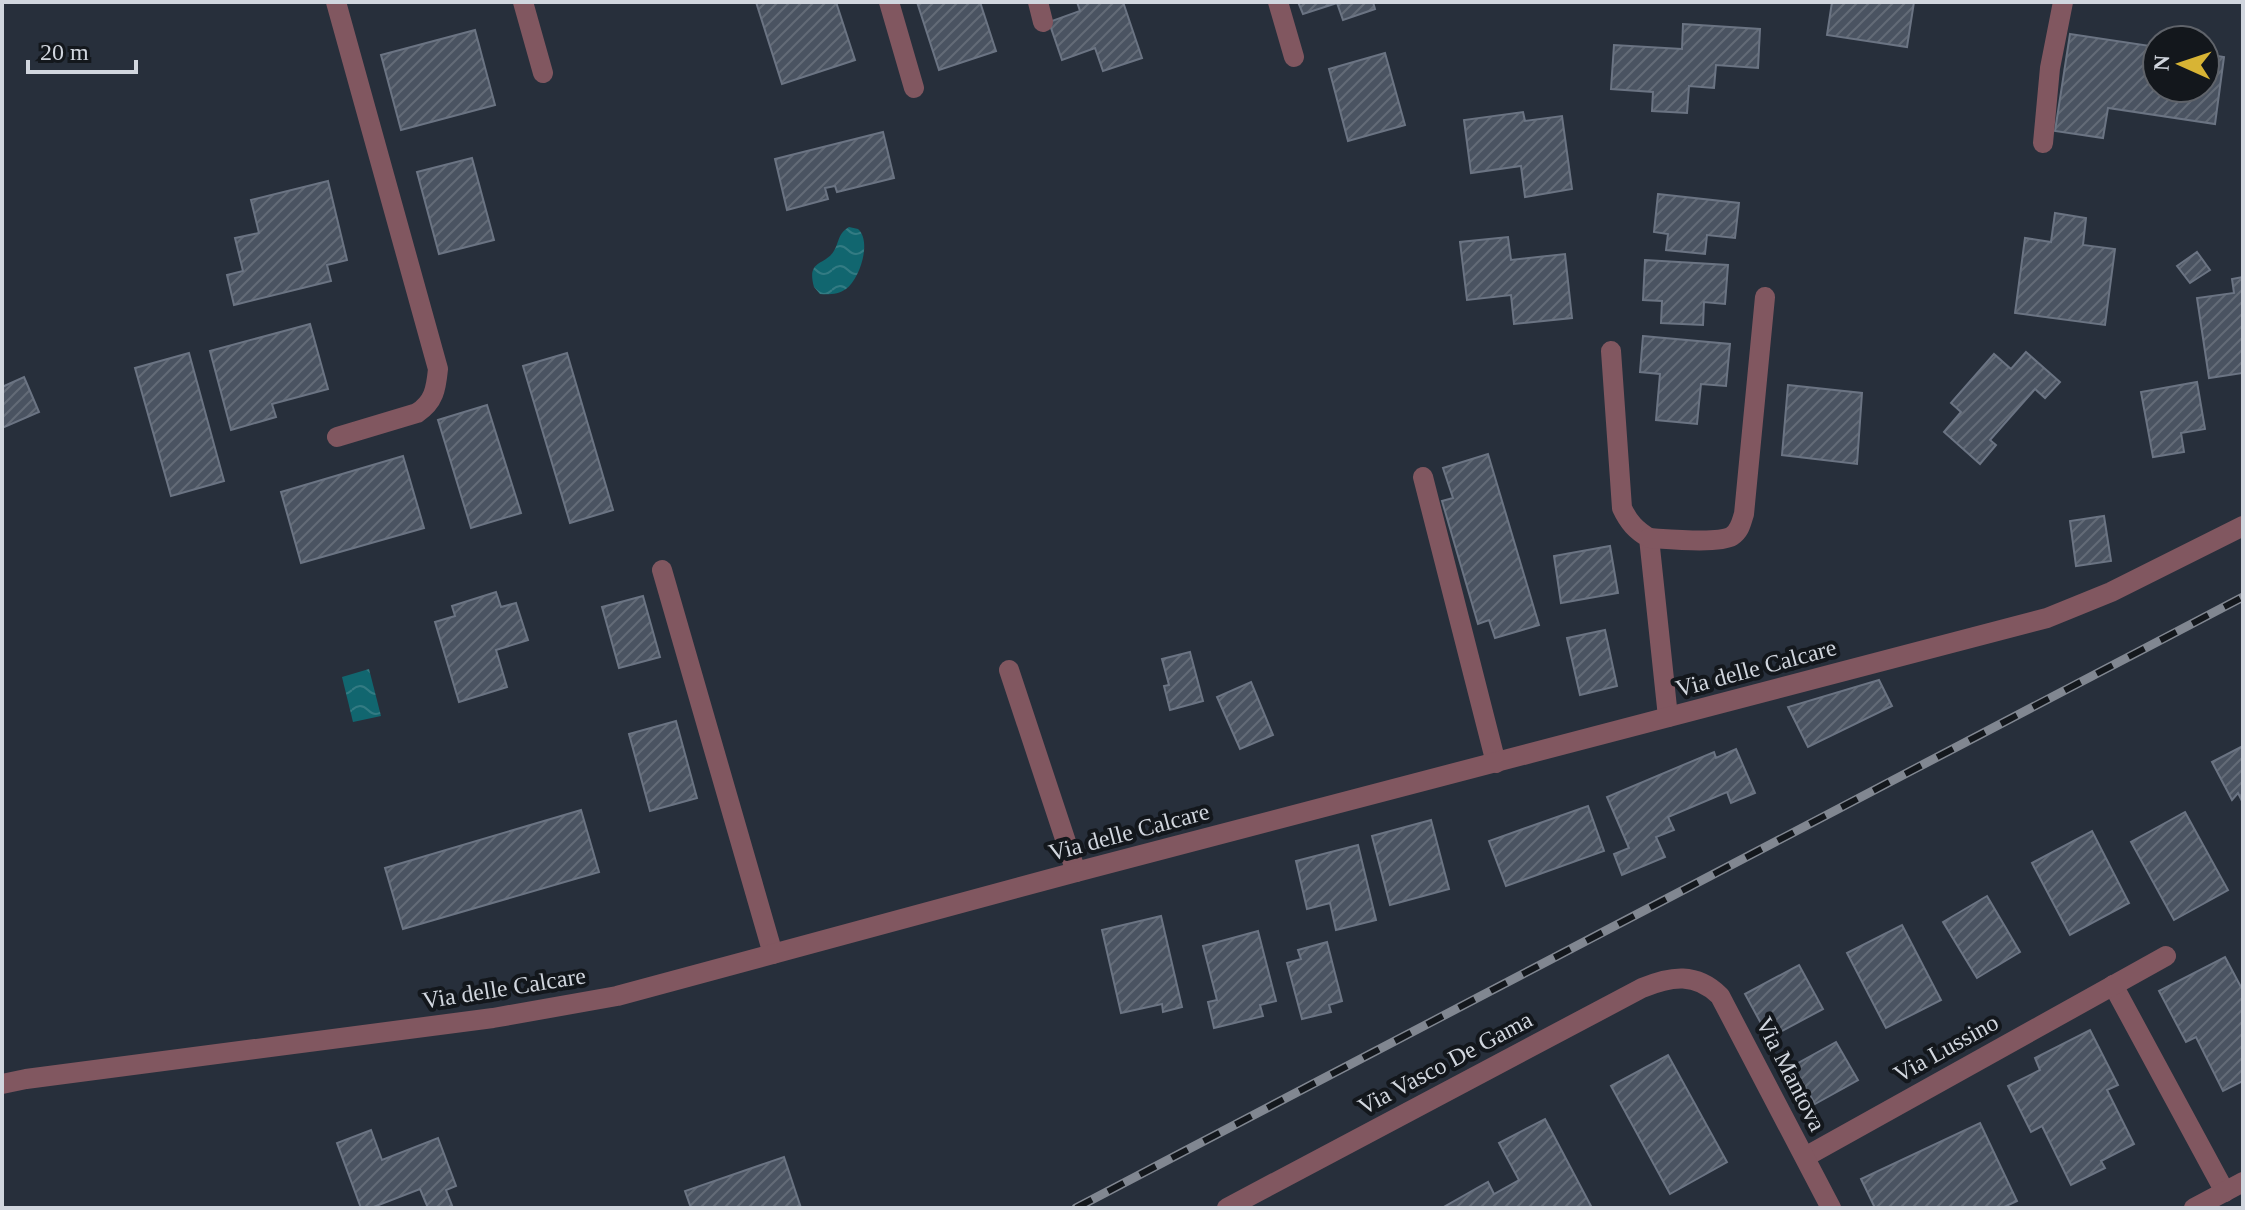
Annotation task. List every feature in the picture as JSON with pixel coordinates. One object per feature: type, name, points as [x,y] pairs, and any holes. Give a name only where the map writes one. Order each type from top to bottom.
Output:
[{"type":"street","points":[[336,2],[438,369],[436,390],[427,406],[409,416],[337,437]]},
{"type":"street","points":[[523,2],[543,73]]},
{"type":"street","points":[[889,2],[914,88]]},
{"type":"street","points":[[1278,2],[1294,57]]},
{"type":"street","points":[[2043,143],[2050,68],[2063,2]]},
{"type":"street","points":[[1611,351],[1622,508],[1628,521],[1649,538],[1717,540],[1735,535],[1744,514],[1765,297]]},
{"type":"street","points":[[1423,477],[1496,763]]},
{"type":"street","name":"Via delle Calcare","points":[[2,1084],[535,1012],[617,996],[1076,872],[2047,618],[2111,592],[2243,526]]},
{"type":"street","points":[[1649,538],[1668,717]]},
{"type":"street","points":[[662,570],[773,954]]},
{"type":"street","points":[[1009,670],[1076,872]]},
{"type":"street","name":"Via Lussino","points":[[1805,1157],[2166,956]]},
{"type":"street","name":"Via Mantova","points":[[1691,978],[1713,989],[1726,1005],[1831,1208]]},
{"type":"street","name":"Via Vasco De Gama","points":[[1227,1208],[1642,988],[1665,980],[1691,978]]},
{"type":"street","points":[[2113,985],[2234,1187],[2194,1208]]},
{"type":"water","points":[[849,227],[858,229],[864,242],[860,269],[846,289],[834,294],[820,294],[814,287],[813,271],[831,255],[841,234]]},
{"type":"water","points":[[369,669],[381,716],[353,722],[342,677]]},
{"type":"building","points":[[756,2],[836,2],[855,60],[782,84]]},
{"type":"building","points":[[917,2],[980,2],[996,51],[939,70]]},
{"type":"building","points":[[1077,2],[1123,2],[1142,58],[1103,71],[1095,48],[1062,60],[1049,22],[1080,11]]},
{"type":"building","points":[[1298,2],[1373,2],[1375,9],[1343,20],[1337,3],[1303,14]]},
{"type":"building","points":[[1832,2],[1914,2],[1907,47],[1827,35]]},
{"type":"building","points":[[1683,24],[1760,29],[1758,68],[1716,65],[1714,88],[1689,86],[1687,113],[1652,111],[1653,92],[1611,89],[1614,45],[1682,49]]},
{"type":"building","points":[[475,30],[495,105],[401,130],[381,55]]},
{"type":"building","points":[[2070,34],[2141,45],[2141,104],[2218,104],[2215,124],[2108,108],[2103,138],[2055,131]]},
{"type":"building","points":[[1385,53],[1405,125],[1348,141],[1329,69]]},
{"type":"building","points":[[1523,112],[1525,121],[1562,116],[1572,189],[1525,197],[1521,166],[1471,173],[1464,120]]},
{"type":"building","points":[[883,132],[894,178],[837,192],[835,186],[825,188],[828,199],[787,210],[775,159]]},
{"type":"building","points":[[472,158],[494,240],[439,254],[417,172]]},
{"type":"building","points":[[328,181],[347,260],[327,265],[331,281],[234,305],[227,275],[243,271],[235,238],[259,233],[251,200]]},
{"type":"building","points":[[1658,194],[1739,203],[1735,238],[1707,235],[1705,254],[1666,250],[1668,234],[1654,232]]},
{"type":"building","points":[[2055,213],[2086,218],[2083,245],[2115,249],[2105,325],[2015,313],[2025,238],[2051,242]]},
{"type":"building","points":[[1508,237],[1511,260],[1565,254],[1572,318],[1514,324],[1511,295],[1467,300],[1460,242]]},
{"type":"building","points":[[2197,252],[2210,270],[2190,283],[2177,266]]},
{"type":"building","points":[[1645,260],[1728,265],[1725,304],[1704,302],[1703,325],[1661,323],[1662,301],[1643,300]]},
{"type":"building","points":[[2243,277],[2243,373],[2209,378],[2197,298],[2234,293],[2232,279]]},
{"type":"building","points":[[310,324],[328,389],[272,404],[276,417],[231,430],[210,351]]},
{"type":"building","points":[[1643,336],[1730,344],[1726,386],[1701,384],[1697,424],[1656,420],[1660,374],[1640,372]]},
{"type":"building","points":[[2026,352],[2060,382],[2045,398],[2035,389],[1990,440],[1996,445],[1980,464],[1944,432],[1961,412],[1951,403],[1994,354],[2011,369]]},
{"type":"building","points":[[189,353],[224,481],[171,496],[135,368]]},
{"type":"building","points":[[567,353],[613,510],[570,523],[523,366]]},
{"type":"building","points":[[24,377],[39,412],[2,428],[2,387]]},
{"type":"building","points":[[2197,382],[2205,429],[2181,433],[2184,452],[2153,457],[2141,392]]},
{"type":"building","points":[[1788,385],[1862,393],[1857,464],[1782,455]]},
{"type":"building","points":[[487,405],[521,513],[471,528],[438,420]]},
{"type":"building","points":[[1488,454],[1539,625],[1495,638],[1489,620],[1478,624],[1442,501],[1453,498],[1443,468]]},
{"type":"building","points":[[403,456],[424,528],[301,563],[281,492]]},
{"type":"building","points":[[2104,516],[2111,561],[2076,566],[2070,521]]},
{"type":"building","points":[[1610,546],[1618,593],[1561,603],[1554,556]]},
{"type":"building","points":[[496,592],[501,607],[516,603],[528,640],[496,650],[507,687],[459,702],[435,622],[455,616],[452,606]]},
{"type":"building","points":[[643,596],[660,657],[619,668],[602,607]]},
{"type":"building","points":[[1605,630],[1617,686],[1580,695],[1567,638]]},
{"type":"building","points":[[1190,652],[1203,701],[1170,710],[1164,686],[1169,685],[1162,659]]},
{"type":"building","points":[[1879,680],[1892,706],[1808,747],[1788,707]]},
{"type":"building","points":[[1251,682],[1273,735],[1240,749],[1217,697]]},
{"type":"building","points":[[676,721],[697,798],[650,811],[629,734]]},
{"type":"building","points":[[2243,746],[2243,803],[2238,793],[2232,800],[2212,762]]},
{"type":"building","points":[[1736,749],[1755,793],[1731,803],[1727,792],[1668,817],[1674,830],[1656,837],[1665,857],[1622,875],[1614,854],[1629,848],[1607,797],[1714,752],[1716,758]]},
{"type":"building","points":[[1588,806],[1604,851],[1506,886],[1489,841]]},
{"type":"building","points":[[581,810],[599,872],[403,929],[385,868]]},
{"type":"building","points":[[2185,812],[2228,890],[2174,920],[2131,842]]},
{"type":"building","points":[[1431,820],[1449,889],[1390,905],[1372,836]]},
{"type":"building","points":[[2092,831],[2129,903],[2070,935],[2032,863]]},
{"type":"building","points":[[1358,845],[1376,920],[1336,930],[1330,903],[1307,909],[1296,861]]},
{"type":"building","points":[[1987,896],[2020,952],[1977,978],[1943,922]]},
{"type":"building","points":[[1161,916],[1182,1007],[1163,1012],[1162,1004],[1121,1013],[1102,930]]},
{"type":"building","points":[[1902,925],[1941,1000],[1886,1028],[1847,953]]},
{"type":"building","points":[[1258,931],[1276,1001],[1260,1005],[1263,1016],[1214,1028],[1208,1002],[1217,1000],[1203,946]]},
{"type":"building","points":[[1327,942],[1342,1001],[1329,1005],[1331,1012],[1302,1019],[1287,963],[1301,959],[1298,950]]},
{"type":"building","points":[[2225,957],[2243,986],[2243,1081],[2223,1091],[2196,1037],[2186,1042],[2159,991]]},
{"type":"building","points":[[1799,965],[1823,1009],[1769,1038],[1745,994]]},
{"type":"building","points":[[2090,1030],[2118,1085],[2107,1090],[2134,1144],[2101,1161],[2105,1168],[2071,1185],[2042,1126],[2031,1132],[2008,1086],[2040,1070],[2035,1058]]},
{"type":"building","points":[[1836,1042],[1858,1080],[1815,1104],[1793,1066]]},
{"type":"building","points":[[1668,1055],[1727,1162],[1670,1194],[1611,1086]]},
{"type":"building","points":[[1545,1119],[1592,1208],[1442,1208],[1488,1182],[1494,1194],[1519,1180],[1499,1143]]},
{"type":"building","points":[[1980,1123],[2017,1201],[2002,1208],[1875,1208],[1861,1179]]},
{"type":"building","points":[[371,1130],[382,1160],[438,1138],[456,1186],[446,1190],[453,1208],[428,1208],[420,1189],[371,1208],[361,1208],[337,1143]]},
{"type":"building","points":[[784,1157],[801,1208],[691,1208],[685,1191]]},
{"type":"railway","points":[[1076,1208],[2243,597]]}]
